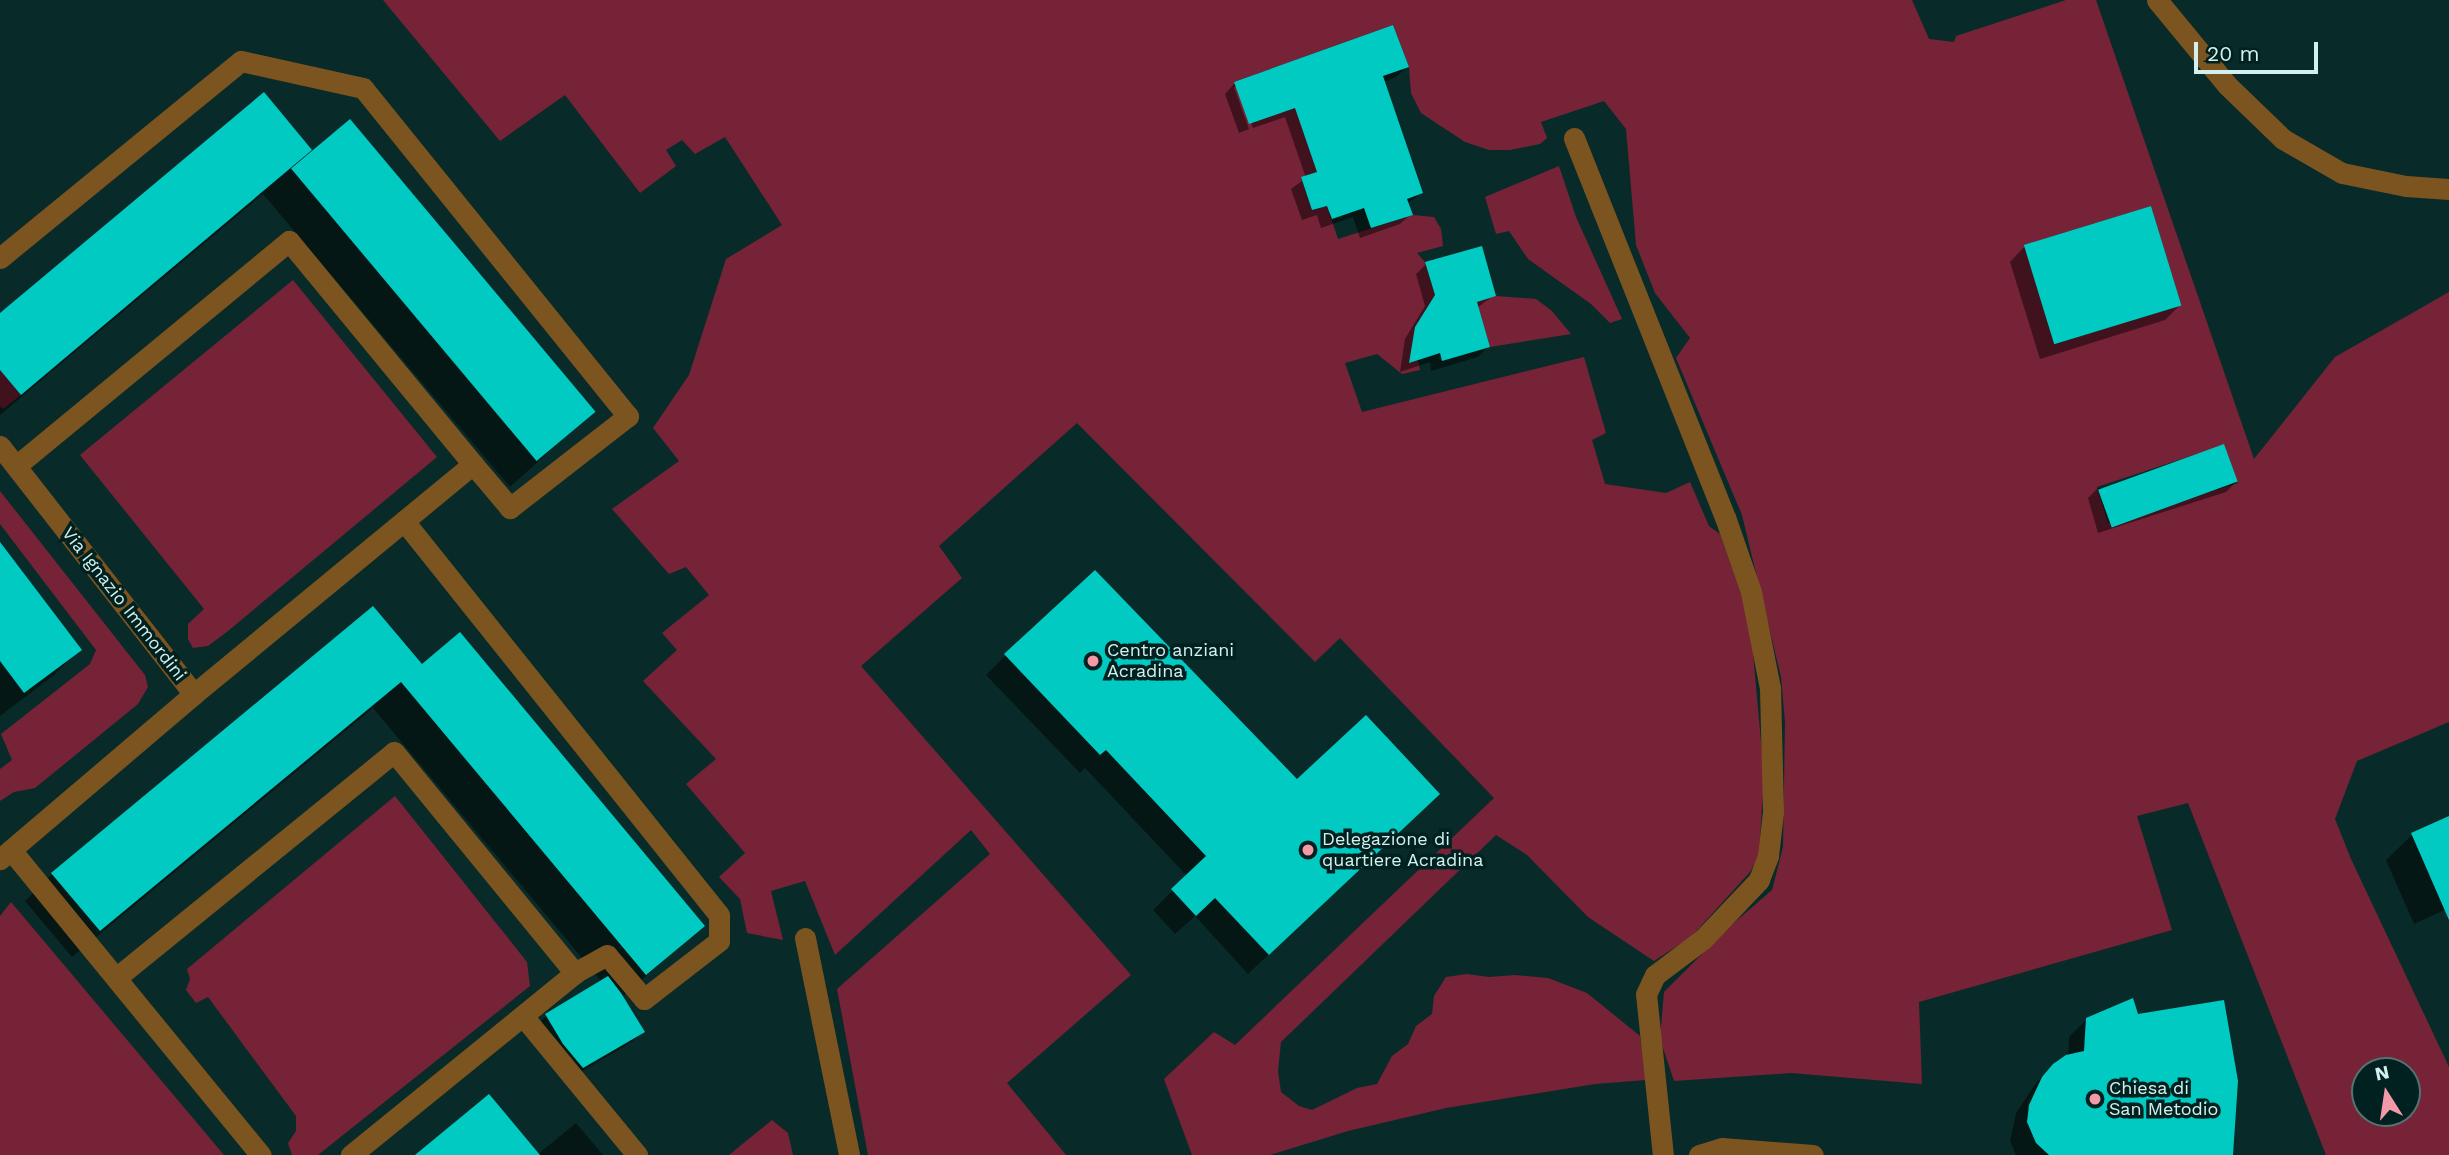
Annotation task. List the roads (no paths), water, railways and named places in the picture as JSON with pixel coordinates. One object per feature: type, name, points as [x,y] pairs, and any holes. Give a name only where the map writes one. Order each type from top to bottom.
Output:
[{"type":"street","points":[[2158,0],[2227,85],[2283,139],[2342,173],[2406,186],[2449,189]]},
{"type":"street","points":[[0,258],[241,61],[363,88],[628,416],[510,508],[289,241],[16,466]]},
{"type":"street","points":[[1574,138],[1725,517],[1751,592],[1770,688],[1773,812],[1768,856],[1759,880],[1703,939],[1655,975],[1646,994],[1663,1155]]},
{"type":"street","name":"Via Ignazio Immordini","points":[[0,446],[194,694],[5,855]]},
{"type":"street","points":[[194,694],[473,464]]},
{"type":"street","points":[[351,1155],[575,973],[607,955],[644,999],[719,941],[719,915],[404,521]]},
{"type":"street","points":[[116,978],[394,752],[575,973]]},
{"type":"street","points":[[5,855],[116,978],[261,1155]]},
{"type":"street","points":[[805,938],[849,1155]]},
{"type":"street","points":[[523,1016],[637,1155]]},
{"type":"street","points":[[1699,1155],[1722,1148],[1813,1155]]},
{"type":"place","name":"Centro anziani Acradina","points":[[1093,661]]},
{"type":"place","name":"Delegazione di quartiere Acradina","points":[[1308,850]]},
{"type":"place","name":"Chiesa di San Metodio","points":[[2095,1099]]}]
